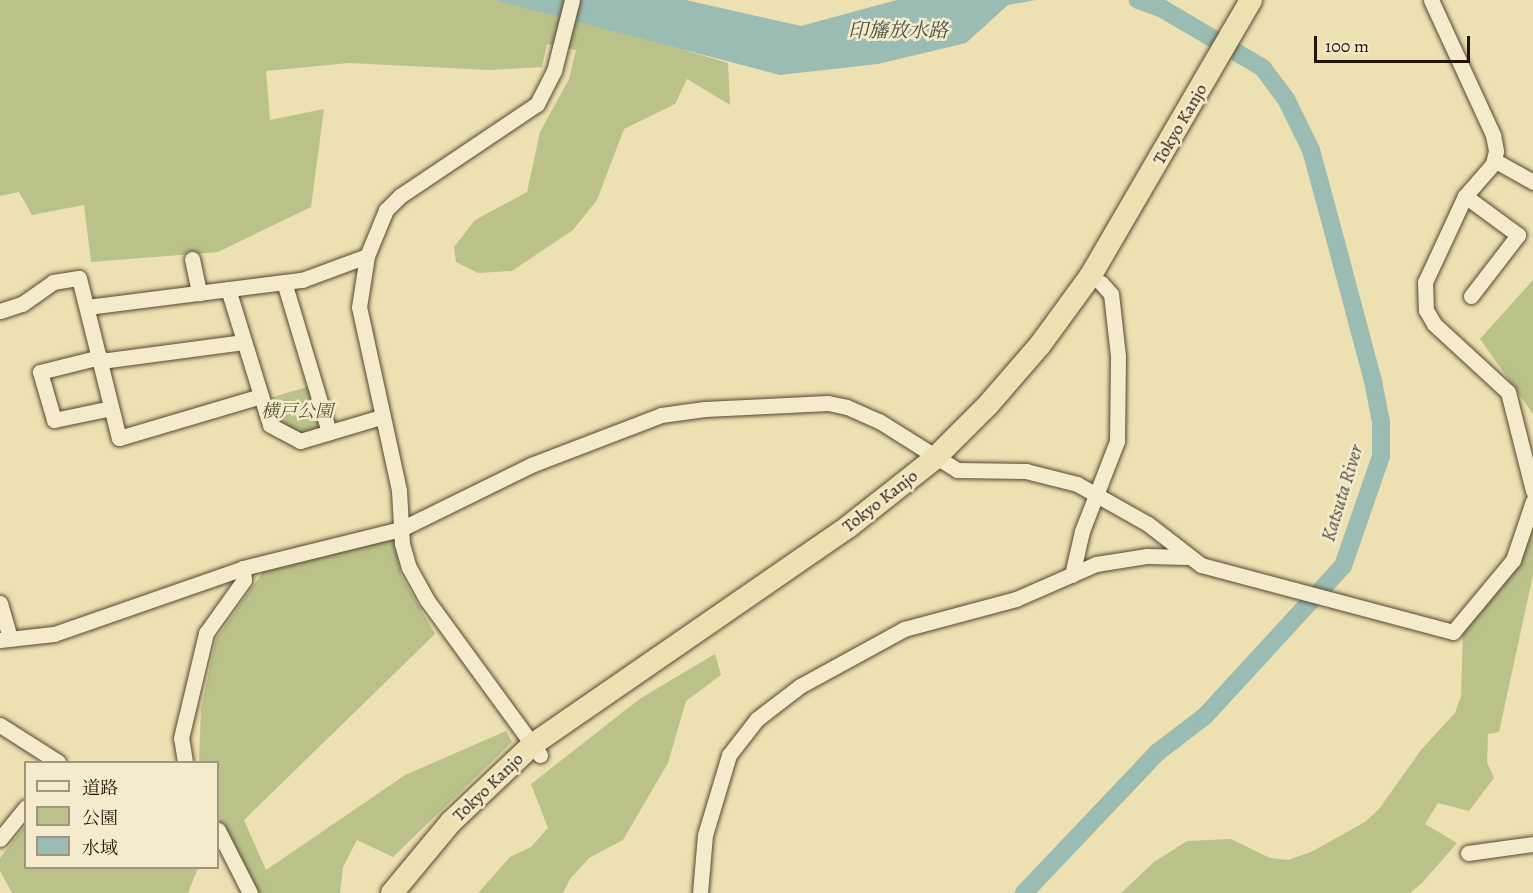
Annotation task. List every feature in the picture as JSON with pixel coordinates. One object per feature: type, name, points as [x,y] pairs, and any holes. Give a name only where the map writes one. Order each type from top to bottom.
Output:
[{"type":"highway","name":"Tokyo Kanjo","points":[[1240,32],[1251,0]]},
{"type":"highway","name":"Tokyo Kanjo","points":[[392,893],[457,815],[536,750],[861,533],[1031,377],[1101,283],[1240,32],[1266,0]]},
{"type":"highway","name":"Tokyo Kanjo","points":[[940,462],[1067,312],[1215,76]]},
{"type":"highway","name":"Tokyo Kanjo","points":[[409,893],[487,802],[536,750]]},
{"type":"street","points":[[536,750],[427,600],[409,568],[401,529],[399,490],[360,321],[367,256],[375,230],[400,196],[529,112],[554,71],[572,0]]},
{"type":"street","points":[[1431,0],[1493,135],[1494,160],[1465,196],[1425,282],[1426,310],[1434,324],[1508,392],[1533,491]]},
{"type":"street","points":[[1494,160],[1533,182]]},
{"type":"street","points":[[1465,196],[1518,235],[1471,296]]},
{"type":"street","points":[[87,307],[302,280],[367,256]]},
{"type":"street","points":[[192,259],[199,293]]},
{"type":"street","points":[[0,311],[22,304],[53,282],[78,278],[119,438],[261,396]]},
{"type":"street","points":[[284,282],[329,432]]},
{"type":"street","points":[[1072,575],[1096,493],[1117,441],[1118,356],[1110,294],[1101,283]]},
{"type":"street","points":[[228,289],[270,425],[300,441],[381,417]]},
{"type":"street","points":[[111,408],[54,420],[40,372],[100,359],[244,342]]},
{"type":"street","points":[[0,603],[5,640],[54,634],[109,617],[243,568],[401,529],[531,465],[662,415],[705,409],[828,403],[847,407],[879,421],[940,462],[957,470],[1026,471],[1096,493],[1172,540],[1188,557],[1201,565],[1453,632],[1513,560],[1533,501]]},
{"type":"street","points":[[700,893],[705,835],[729,755],[757,719],[777,701],[904,629],[1016,599],[1072,575],[1125,558],[1188,557]]},
{"type":"street","points":[[184,761],[181,738],[206,633],[244,580],[243,568]]},
{"type":"street","points":[[0,724],[56,761]]},
{"type":"street","points":[[0,839],[24,809]]},
{"type":"street","points":[[219,833],[250,893]]},
{"type":"street","points":[[1468,853],[1533,844]]},
{"type":"green space","points":[[0,0],[495,0],[594,23],[728,63],[730,105],[687,79],[675,104],[624,129],[597,200],[573,230],[512,271],[478,273],[456,262],[454,247],[475,220],[527,192],[540,132],[569,79],[576,50],[547,44],[542,67],[489,70],[349,63],[266,71],[270,120],[324,109],[311,207],[218,252],[91,262],[84,205],[32,215],[19,192],[0,196]]},
{"type":"green space","points":[[1533,280],[1533,414],[1480,339]]},
{"type":"green space","name":"横戸公園","points":[[311,386],[323,426],[303,437],[273,421],[266,399]]},
{"type":"green space","points":[[1533,525],[1533,575],[1499,732],[1488,734],[1487,762],[1494,778],[1469,811],[1438,803],[1425,824],[1457,843],[1422,883],[1410,893],[1121,893],[1154,862],[1187,841],[1231,839],[1270,858],[1288,860],[1311,852],[1365,822],[1379,809],[1421,750],[1455,713],[1461,696],[1463,630],[1527,542]]},
{"type":"green space","points":[[394,539],[401,575],[435,634],[244,820],[266,870],[405,775],[506,731],[512,742],[393,857],[357,840],[343,867],[340,893],[256,893],[219,845],[219,761],[199,761],[201,709],[216,639],[265,569]]},
{"type":"green space","points":[[715,654],[721,675],[686,701],[668,763],[623,840],[589,858],[570,879],[563,893],[478,893],[510,857],[531,847],[548,828],[531,784],[641,698]]},
{"type":"green space","points":[[24,827],[24,869],[198,869],[188,893],[12,893],[0,871],[0,858]]},
{"type":"water","name":"印旛放水路","points":[[495,0],[686,0],[801,26],[897,0],[1036,0],[1008,5],[966,43],[878,64],[780,75]]},
{"type":"waterway","name":"Katsuta River","points":[[1024,893],[1158,752],[1205,716],[1343,566],[1381,456],[1381,422],[1374,385],[1336,242],[1311,150],[1286,99],[1263,68],[1163,9],[1138,0]]}]
